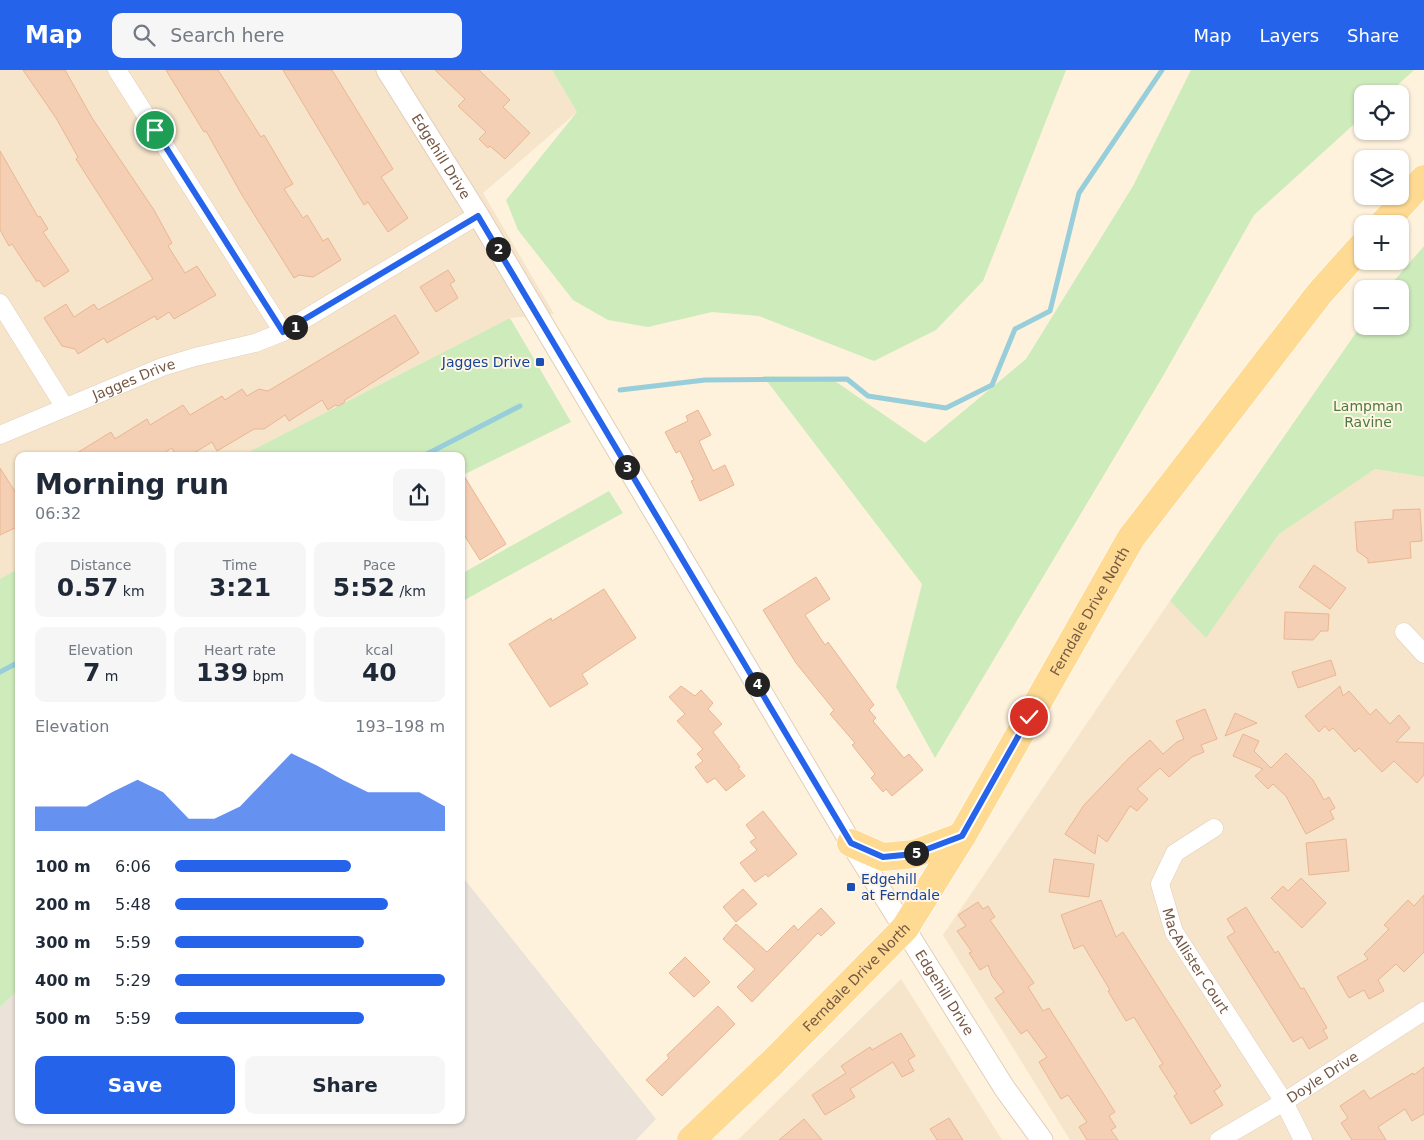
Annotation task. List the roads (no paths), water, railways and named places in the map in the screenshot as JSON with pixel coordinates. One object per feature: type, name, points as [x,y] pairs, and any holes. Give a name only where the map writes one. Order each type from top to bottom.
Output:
[{"type":"main road","points":[[1391,215],[1424,180]]},
{"type":"main road","name":"Ferndale Drive North","points":[[691,1140],[773,1062],[905,928],[962,836],[1131,538],[1319,294],[1354,255]]},
{"type":"main road","points":[[851,843],[883,857],[914,854],[962,836]]},
{"type":"street","points":[[117,70],[283,332]]},
{"type":"street","name":"Edgehill Drive","points":[[387,70],[478,216],[851,843],[1005,1089],[1042,1140]]},
{"type":"street","name":"Jagges Drive","points":[[0,435],[64,406],[162,368],[195,357],[255,343],[283,332],[478,216]]},
{"type":"street","points":[[0,303],[64,406]]},
{"type":"street","points":[[1404,632],[1424,654]]},
{"type":"street","name":"MacAllister Court","points":[[1214,828],[1176,853],[1160,884],[1174,932],[1284,1102],[1303,1140]]},
{"type":"street","name":"Doyle Drive","points":[[1219,1140],[1284,1102],[1424,1012]]},
{"type":"waterway","points":[[620,390],[705,380],[847,379],[868,396],[946,408],[992,385],[1015,329],[1050,311],[1079,193],[1162,70]]},
{"type":"waterway","points":[[431,452],[520,406]]},
{"type":"waterway","points":[[0,672],[15,664]]},
{"type":"place","name":"Jagges Drive","points":[[540,362]]},
{"type":"place","name":"Edgehill at Ferndale","points":[[851,887]]},
{"type":"park label","name":"Lampman Ravine","points":[[1368,414]]}]
